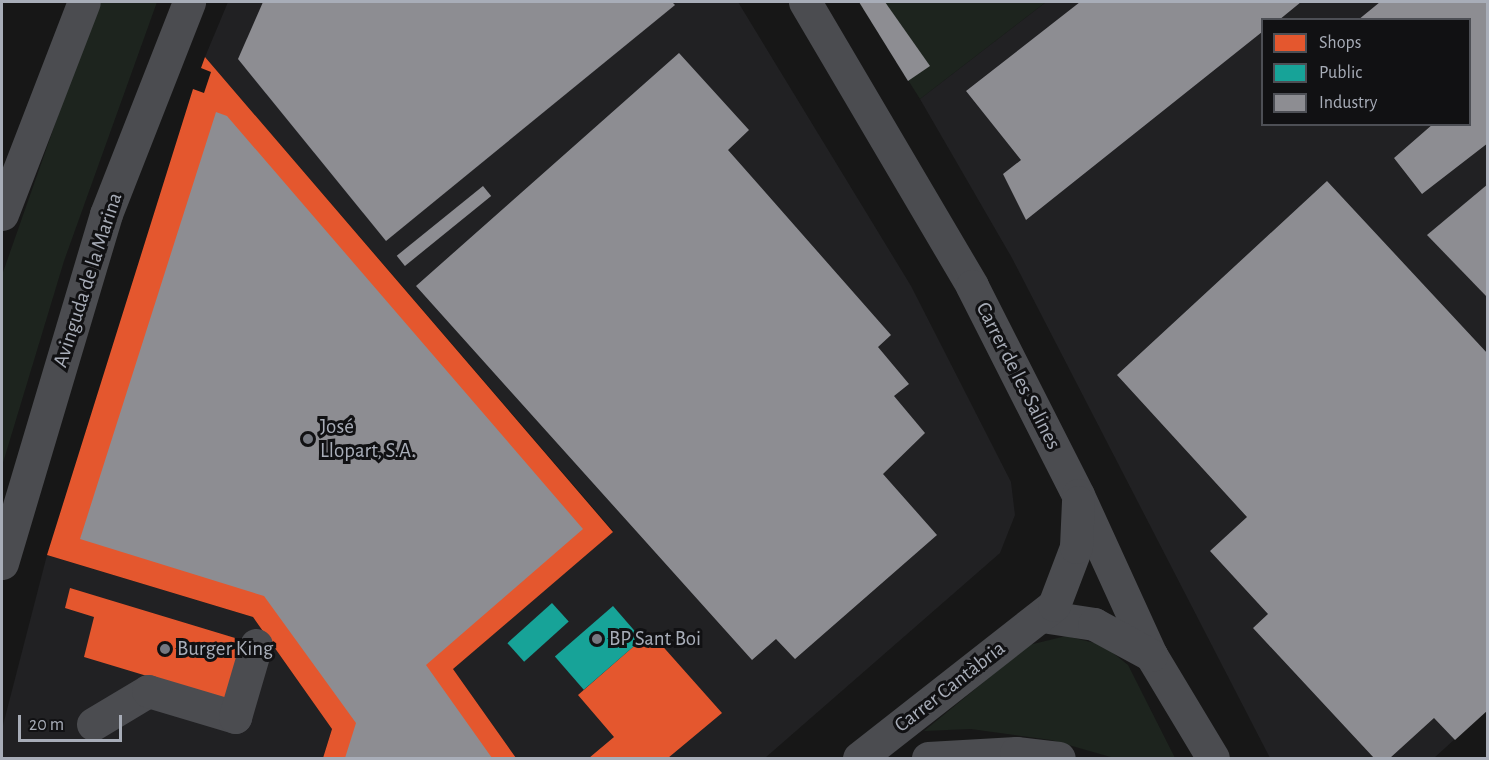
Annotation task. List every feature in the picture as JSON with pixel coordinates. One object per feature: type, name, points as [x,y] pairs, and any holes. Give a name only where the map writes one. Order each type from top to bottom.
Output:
[{"type":"street","points":[[4,201],[84,2]]},
{"type":"street","name":"Avinguda de la Marina","points":[[2,563],[106,214],[189,2]]},
{"type":"street","name":"Carrer de les Salines","points":[[805,2],[972,286],[1078,495],[1151,655],[1214,759]]},
{"type":"street","name":"Carrer Cantàbria","points":[[859,759],[1054,605],[1076,547],[1078,495]]},
{"type":"street","points":[[1042,616],[1094,624],[1151,655]]},
{"type":"street","points":[[93,724],[148,691],[235,717],[256,645]]},
{"type":"street","points":[[928,759],[1016,753],[1059,759]]},
{"type":"shaded area","points":[[98,2],[157,2],[64,261],[2,466],[2,275]]},
{"type":"shaded area","points":[[228,2],[738,2],[911,286],[1011,482],[1015,515],[1000,553],[765,758],[516,758],[453,669],[613,531],[205,57]]},
{"type":"shaded area","points":[[859,2],[1046,2],[920,99]]},
{"type":"shaded area","points":[[1046,2],[1487,2],[1487,710],[1434,758],[1270,758],[1012,258],[920,99]]},
{"type":"shaded area","points":[[47,555],[253,617],[332,729],[323,758],[2,758],[2,729]]},
{"type":"shaded area","points":[[1066,636],[1103,645],[1128,665],[1175,758],[1114,758],[1051,740],[971,729],[924,731],[1029,645]]},
{"type":"building: Shops","name":"José Llopart, S.A.","points":[[205,57],[613,532],[453,669],[516,758],[323,758],[332,729],[253,617],[47,555],[193,89],[204,93],[211,72],[201,68]]},
{"type":"building: Shops","name":"Burger King","points":[[70,588],[245,641],[230,701],[84,657],[94,617],[65,608]]},
{"type":"building: Shops","points":[[650,632],[722,713],[668,758],[589,758],[614,737],[578,695]]},
{"type":"building: Public","points":[[552,603],[569,622],[524,662],[507,643]]},
{"type":"building: Public","points":[[613,606],[642,639],[584,690],[555,657]]},
{"type":"building: Industry","points":[[263,2],[672,2],[675,5],[386,241],[238,59]]},
{"type":"building: Industry","points":[[859,2],[885,2],[930,66],[908,81]]},
{"type":"building: Industry","points":[[1080,2],[1301,2],[1281,18],[1261,18],[1261,33],[1026,220],[1003,174],[1021,160],[966,91]]},
{"type":"building: Industry","points":[[1380,2],[1488,2],[1488,143],[1422,194],[1394,158],[1431,126],[1471,126],[1471,18],[1360,18]]},
{"type":"building: Industry","points":[[679,53],[749,130],[728,150],[891,335],[878,347],[909,384],[894,396],[925,433],[883,474],[937,535],[795,659],[776,639],[752,660],[416,286]]},
{"type":"building: Industry","name":"José Llopart, S.A.","points":[[216,112],[227,116],[583,529],[426,665],[492,758],[345,758],[356,723],[264,596],[80,539]]},
{"type":"building: Industry","points":[[1327,181],[1488,354],[1488,710],[1455,740],[1434,718],[1390,758],[1374,758],[1253,628],[1268,614],[1210,551],[1247,517],[1117,375]]},
{"type":"building: Industry","points":[[1488,184],[1488,298],[1427,235]]},
{"type":"building: Industry","points":[[483,186],[491,196],[405,266],[397,256]]},
{"type":"place","name":"José Llopart, S.A.","points":[[308,439]]},
{"type":"place","name":"BP Sant Boi","points":[[597,639]]},
{"type":"place","name":"Burger King","points":[[165,649]]}]
